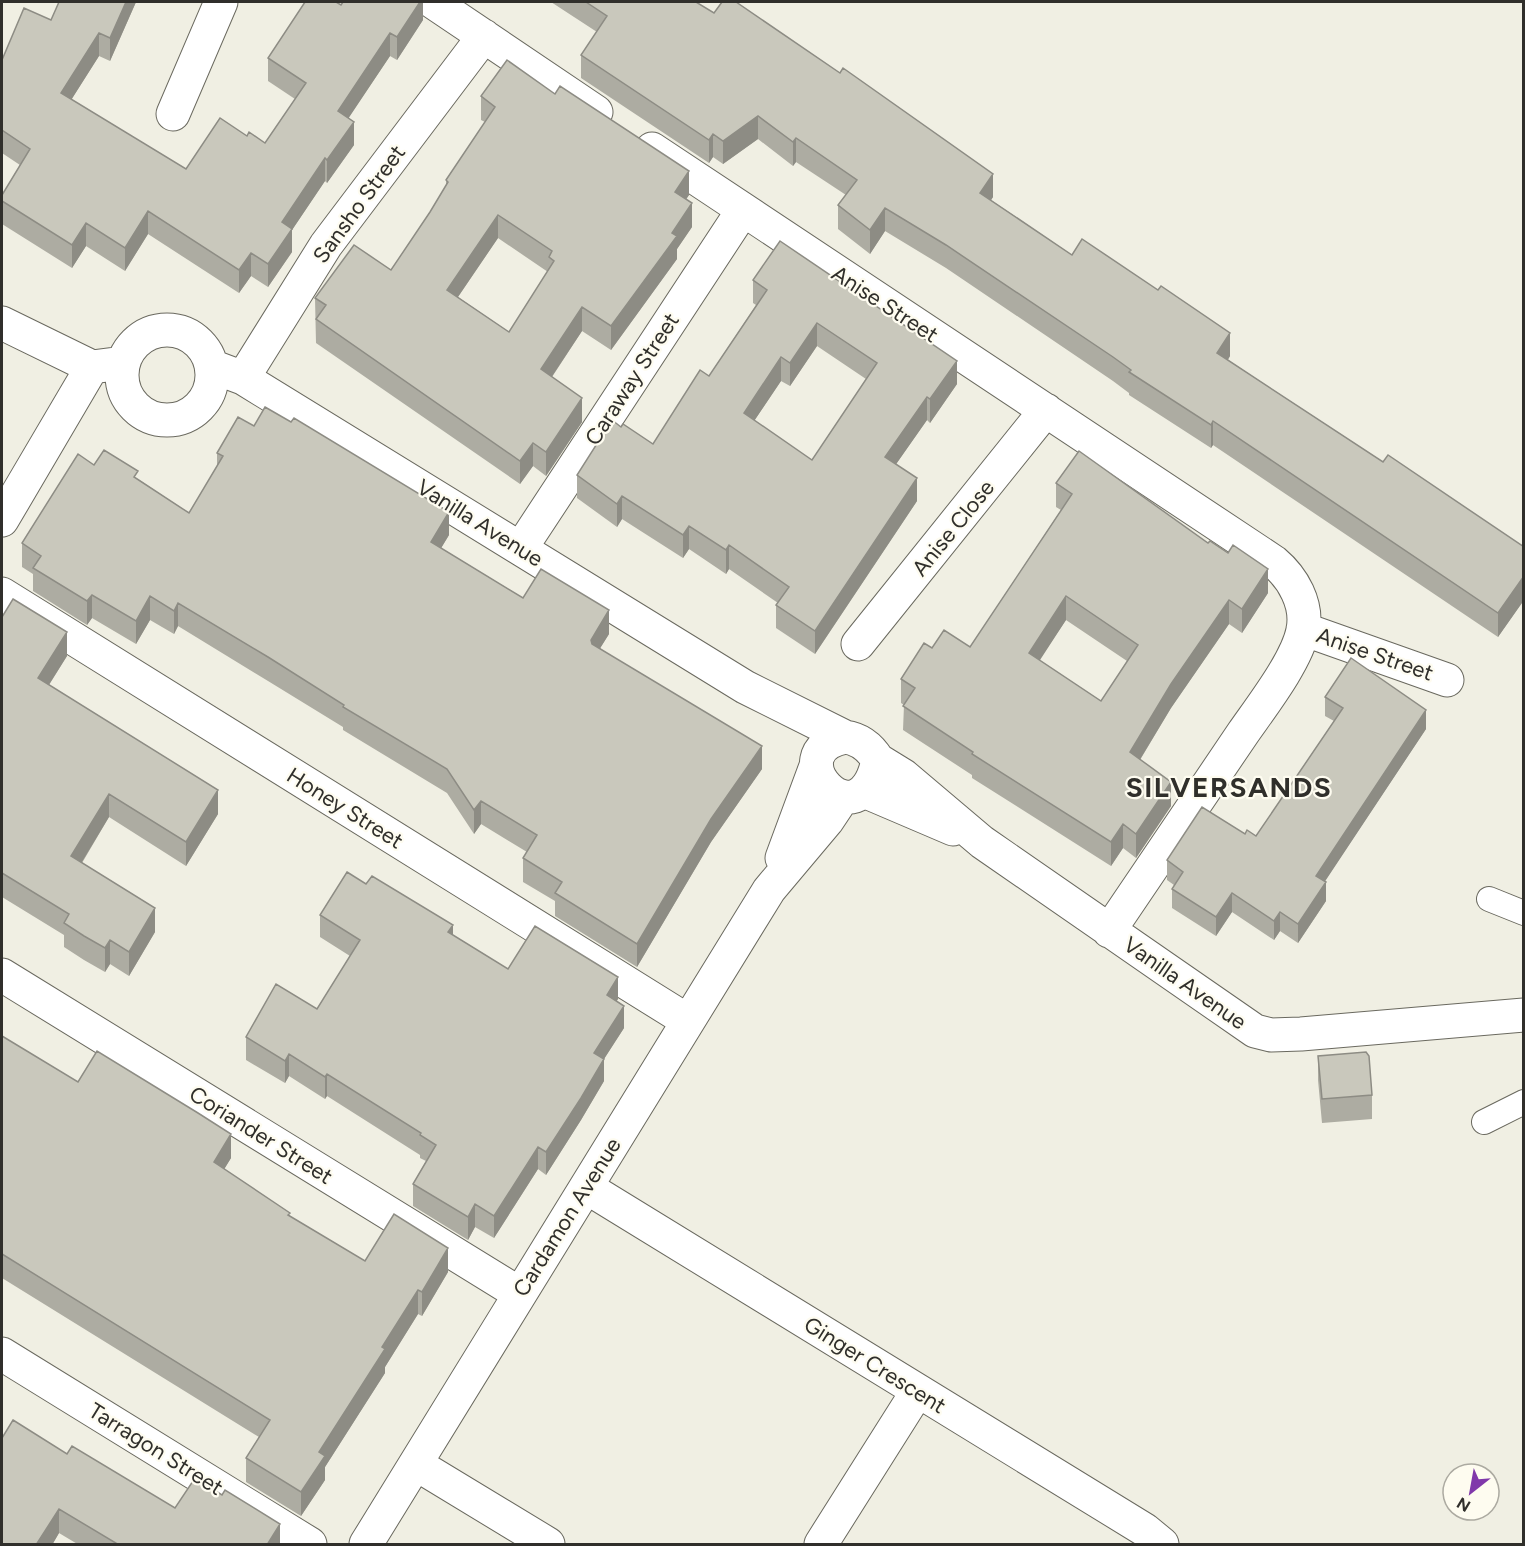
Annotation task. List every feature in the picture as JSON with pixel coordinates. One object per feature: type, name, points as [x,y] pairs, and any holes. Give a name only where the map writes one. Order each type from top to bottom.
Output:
[{"type":"street","points":[[173,114],[221,2]]},
{"type":"street","name":"Anise Street","points":[[434,2],[1274,562],[1294,584],[1301,601],[1303,629],[1296,649],[1270,693],[1109,931]]},
{"type":"street","name":"Sansho Street","points":[[243,378],[326,245],[484,36]]},
{"type":"street","name":"Caraway Street","points":[[521,548],[743,210]]},
{"type":"street","points":[[2,323],[108,365],[123,385],[132,404],[150,417],[160,420],[182,418],[200,406],[210,387],[211,366],[203,349],[190,336],[163,330],[145,335],[108,365],[2,520]]},
{"type":"street","name":"Vanilla Avenue","points":[[211,366],[243,378],[745,687],[845,737]]},
{"type":"street","name":"Anise Close","points":[[858,644],[1047,411]]},
{"type":"street","name":"Honey Street","points":[[2,594],[688,1021]]},
{"type":"street","name":"Anise Street","points":[[1303,629],[1447,680]]},
{"type":"street","name":"Vanilla Avenue","points":[[745,687],[816,763]]},
{"type":"street","points":[[845,737],[859,741],[872,751],[878,760],[873,779],[853,794],[829,792],[820,780],[816,763],[830,742],[845,737]]},
{"type":"street","name":"Vanilla Avenue","points":[[878,760],[904,776],[982,842],[1234,1019],[1255,1031],[1271,1035],[1418,1026],[1524,1015]]},
{"type":"street","name":"Cardamon Avenue","points":[[769,890],[801,814],[816,763]]},
{"type":"street","name":"Vanilla Avenue","points":[[853,794],[982,842]]},
{"type":"street","name":"Cardamon Avenue","points":[[366,1545],[769,890],[853,794]]},
{"type":"street","name":"Coriander Street","points":[[2,975],[520,1294]]},
{"type":"street","name":"Ginger Crescent","points":[[586,1186],[917,1392],[1145,1530],[1162,1545]]},
{"type":"street","name":"Tarragon Street","points":[[2,1354],[310,1545]]},
{"type":"street","points":[[821,1545],[917,1392]]},
{"type":"street","points":[[417,1464],[548,1545]]},
{"type":"lane","points":[[1489,899],[1524,913]]},
{"type":"lane","points":[[1484,1122],[1524,1102]]},
{"type":"building","points":[[59,2],[126,2],[110,38],[99,33],[61,93],[186,169],[220,118],[247,136],[249,132],[265,143],[306,83],[268,58],[305,2],[336,2],[341,5],[343,2],[420,2],[397,37],[390,33],[338,111],[354,122],[327,160],[325,158],[282,222],[292,229],[268,264],[251,253],[239,270],[148,211],[125,248],[86,223],[72,245],[2,201],[2,195],[30,149],[2,130],[2,60],[24,8],[51,20]]},
{"type":"building","points":[[586,2],[696,2],[714,13],[722,2],[736,2],[840,73],[843,68],[993,174],[980,193],[1072,255],[1082,239],[1158,290],[1161,286],[1230,333],[1217,353],[1383,462],[1388,455],[1524,547],[1524,576],[1498,613],[1213,421],[1211,425],[1129,372],[1131,370],[1113,357],[946,245],[885,208],[870,230],[838,205],[857,180],[796,138],[793,142],[758,116],[723,141],[713,134],[709,140],[581,55],[607,16]]},
{"type":"building","points":[[507,60],[555,94],[560,86],[689,171],[675,192],[692,203],[672,233],[677,236],[611,326],[582,307],[541,369],[582,398],[546,452],[533,443],[520,461],[316,319],[326,305],[315,298],[354,245],[391,270],[430,212],[448,182],[446,180],[495,107],[481,96]],"holes":[[[498,215],[552,251],[549,257],[554,261],[509,332],[447,290]]]},
{"type":"building","points":[[780,241],[957,361],[930,399],[927,397],[885,457],[917,478],[815,631],[776,605],[789,587],[729,545],[726,550],[689,526],[683,535],[622,496],[617,504],[577,475],[612,420],[621,427],[623,424],[653,444],[700,370],[709,376],[767,290],[753,280]],"holes":[[[817,323],[877,363],[812,460],[744,413],[781,357],[790,363]]]},
{"type":"building","points":[[265,407],[291,422],[294,418],[449,512],[431,542],[523,598],[541,569],[609,610],[591,640],[592,644],[762,746],[711,819],[637,944],[555,893],[562,882],[523,858],[537,835],[481,801],[474,810],[447,769],[343,707],[344,705],[268,657],[178,603],[174,611],[150,596],[136,621],[92,595],[87,601],[33,568],[41,556],[22,543],[78,454],[94,465],[104,450],[138,471],[134,477],[189,513],[223,456],[217,453],[238,417],[254,426]]},
{"type":"building","points":[[1079,451],[1208,543],[1210,541],[1228,553],[1233,545],[1268,569],[1242,609],[1229,600],[1171,684],[1130,752],[1171,782],[1136,834],[1123,824],[1111,842],[972,754],[973,752],[903,706],[915,688],[901,679],[924,643],[932,648],[944,630],[970,647],[1072,494],[1056,483]],"holes":[[[1066,596],[1138,645],[1101,701],[1029,653]]]},
{"type":"building","points":[[13,599],[67,632],[38,678],[218,790],[186,842],[109,794],[71,856],[155,908],[129,952],[110,940],[105,948],[84,936],[64,923],[69,914],[2,873],[2,617]]},
{"type":"building","points":[[1351,658],[1426,710],[1316,876],[1326,882],[1298,924],[1280,912],[1274,921],[1232,893],[1216,917],[1172,889],[1183,872],[1167,860],[1202,807],[1245,834],[1247,830],[1256,836],[1343,708],[1325,697]]},
{"type":"building","points":[[347,872],[366,884],[372,876],[453,925],[448,932],[508,969],[535,926],[618,977],[607,995],[624,1006],[594,1053],[604,1059],[546,1152],[538,1147],[494,1216],[475,1204],[468,1217],[413,1184],[436,1145],[420,1135],[421,1133],[327,1074],[325,1077],[289,1054],[285,1061],[246,1037],[276,984],[317,1009],[360,940],[320,915]]},
{"type":"building","points":[[2,1036],[78,1082],[97,1051],[198,1113],[231,1134],[214,1162],[290,1213],[288,1215],[365,1261],[394,1214],[448,1248],[422,1292],[418,1290],[382,1347],[385,1349],[319,1452],[325,1456],[301,1492],[246,1458],[270,1420],[2,1254]]},
{"type":"building","points":[[1366,1052],[1369,1056],[1372,1095],[1322,1099],[1318,1056]]},
{"type":"building","points":[[13,1420],[67,1454],[72,1446],[175,1508],[195,1478],[222,1495],[225,1490],[280,1524],[267,1545],[119,1545],[59,1509],[36,1545],[2,1545],[2,1438]]},
{"type":"district","name":"SILVERSANDS","points":[[1229,787]]}]
